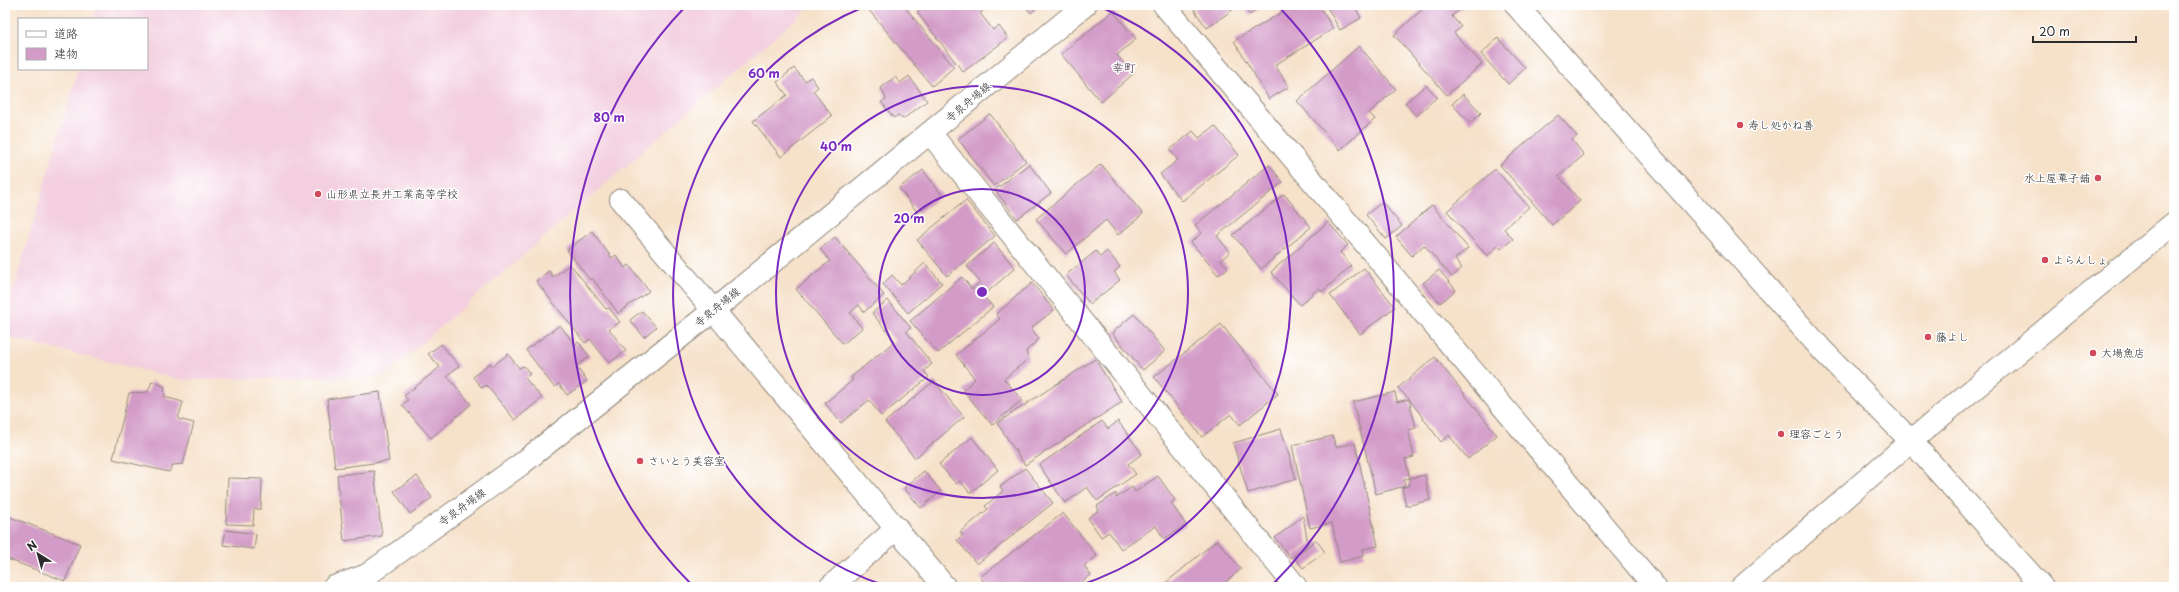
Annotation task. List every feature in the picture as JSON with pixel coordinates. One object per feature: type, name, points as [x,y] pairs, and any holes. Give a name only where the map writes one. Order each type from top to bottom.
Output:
[{"type":"street","name":"寺泉舟場線","points":[[334,587],[367,575],[520,465],[714,310],[1085,5]]},
{"type":"street","points":[[1164,5],[1655,587]]},
{"type":"street","points":[[1516,5],[1824,352],[1911,441],[2042,587]]},
{"type":"street","points":[[930,133],[1296,587]]},
{"type":"street","points":[[621,200],[946,587]]},
{"type":"street","points":[[1742,587],[1911,441],[2174,223]]},
{"type":"street","points":[[830,587],[897,528]]},
{"type":"shaded area","name":"山形県立長井工業高等学校","points":[[97,5],[812,5],[383,377],[184,380],[5,337],[5,319],[78,70],[148,70],[148,18],[93,18]]},
{"type":"building","points":[[873,5],[903,5],[954,67],[932,86],[868,9]]},
{"type":"building","points":[[927,5],[985,5],[987,8],[980,13],[993,30],[999,26],[1008,38],[963,72],[917,12]]},
{"type":"building","points":[[1024,5],[1040,5],[1031,13]]},
{"type":"building","points":[[1201,5],[1233,5],[1235,8],[1207,28],[1194,10]]},
{"type":"building","points":[[1242,5],[1262,5],[1250,15]]},
{"type":"building","points":[[1294,5],[1319,5],[1333,29],[1275,65],[1289,87],[1269,99],[1234,41]]},
{"type":"building","points":[[1326,5],[1354,5],[1361,18],[1340,30]]},
{"type":"building","points":[[1427,5],[1465,5],[1452,16],[1461,27],[1454,33],[1482,64],[1447,95],[1394,35]]},
{"type":"building","points":[[1113,11],[1136,39],[1117,55],[1133,74],[1101,102],[1061,54]]},
{"type":"building","points":[[1498,38],[1525,68],[1508,84],[1481,54]]},
{"type":"building","points":[[1359,46],[1396,89],[1369,113],[1375,119],[1340,150],[1297,101]]},
{"type":"building","points":[[794,68],[805,81],[811,77],[818,87],[813,91],[832,116],[781,157],[753,121],[787,95],[777,82]]},
{"type":"building","points":[[909,76],[927,101],[903,119],[898,115],[894,118],[881,102],[886,99],[881,88],[895,77],[900,83]]},
{"type":"building","points":[[1426,85],[1437,97],[1416,116],[1405,103]]},
{"type":"building","points":[[1463,94],[1481,113],[1470,123],[1452,104]]},
{"type":"building","points":[[990,114],[1026,161],[994,186],[958,139]]},
{"type":"building","points":[[1558,115],[1577,136],[1572,140],[1584,155],[1559,176],[1580,201],[1552,225],[1500,165]]},
{"type":"building","points":[[1215,126],[1239,155],[1182,201],[1160,174],[1178,160],[1170,150],[1193,131],[1199,138]]},
{"type":"building","points":[[1029,164],[1051,193],[1017,219],[995,190]]},
{"type":"building","points":[[1101,164],[1143,214],[1118,235],[1106,220],[1066,254],[1036,219]]},
{"type":"building","points":[[1269,165],[1283,182],[1217,236],[1230,252],[1221,260],[1228,268],[1218,275],[1191,242],[1202,233],[1195,225]]},
{"type":"building","points":[[1495,169],[1529,207],[1504,229],[1513,239],[1501,249],[1498,246],[1487,256],[1447,211]]},
{"type":"building","points":[[923,170],[942,195],[918,213],[899,188]]},
{"type":"building","points":[[1284,194],[1311,227],[1261,269],[1233,235]]},
{"type":"building","points":[[966,200],[995,236],[947,276],[917,240]]},
{"type":"building","points":[[1382,202],[1402,226],[1386,239],[1366,215]]},
{"type":"building","points":[[1432,205],[1468,248],[1455,259],[1462,268],[1452,277],[1424,245],[1412,256],[1396,237]]},
{"type":"building","points":[[1328,222],[1348,245],[1340,252],[1351,266],[1322,292],[1319,288],[1300,305],[1271,272]]},
{"type":"building","points":[[592,231],[612,258],[616,255],[625,268],[629,265],[649,291],[618,313],[592,278],[590,280],[567,250]]},
{"type":"building","points":[[835,237],[884,295],[864,312],[859,305],[850,313],[862,328],[843,344],[796,289],[830,261],[820,249]]},
{"type":"building","points":[[994,243],[1015,268],[983,296],[993,307],[938,353],[910,321],[962,277],[972,289],[980,282],[967,266]]},
{"type":"building","points":[[1096,251],[1100,257],[1107,251],[1120,267],[1114,272],[1120,280],[1090,304],[1066,275]]},
{"type":"building","points":[[925,263],[942,283],[908,313],[883,284],[892,275],[901,285]]},
{"type":"building","points":[[570,264],[606,309],[609,308],[620,322],[609,329],[626,351],[609,363],[590,339],[585,343],[536,281],[549,271],[553,277]]},
{"type":"building","points":[[1364,268],[1395,307],[1360,334],[1330,295]]},
{"type":"building","points":[[1439,270],[1456,290],[1440,303],[1423,283]]},
{"type":"building","points":[[1032,283],[1054,310],[1031,328],[1039,339],[1026,351],[1028,359],[1004,379],[1022,400],[992,425],[963,390],[975,379],[956,355],[1000,319],[996,314]]},
{"type":"building","points":[[888,300],[911,328],[906,331],[932,364],[924,371],[929,377],[881,416],[869,400],[841,423],[825,403],[853,380],[851,377],[895,341],[872,313]]},
{"type":"building","points":[[642,311],[656,327],[644,337],[630,320]]},
{"type":"building","points":[[1134,314],[1165,351],[1143,370],[1112,333]]},
{"type":"building","points":[[1221,324],[1278,394],[1240,425],[1231,414],[1202,437],[1154,377]]},
{"type":"building","points":[[560,325],[575,345],[578,342],[590,357],[576,366],[587,381],[567,395],[559,384],[554,387],[526,350]]},
{"type":"building","points":[[441,344],[459,366],[447,376],[471,404],[431,438],[402,405],[408,400],[404,396],[440,367],[428,354]]},
{"type":"building","points":[[508,354],[519,368],[524,366],[530,374],[525,378],[542,398],[515,420],[486,385],[482,388],[473,377],[490,363],[493,366]]},
{"type":"building","points":[[1435,357],[1497,435],[1468,459],[1449,435],[1441,442],[1409,399],[1398,388]]},
{"type":"building","points":[[1095,359],[1122,402],[1025,465],[997,423]]},
{"type":"building","points":[[152,381],[164,386],[165,397],[183,402],[178,419],[194,423],[183,464],[173,465],[169,472],[113,459],[129,393],[148,392]]},
{"type":"building","points":[[934,381],[964,417],[915,458],[885,422]]},
{"type":"building","points":[[380,392],[389,461],[335,468],[327,399]]},
{"type":"building","points":[[1395,392],[1397,402],[1409,399],[1416,428],[1408,430],[1414,457],[1405,459],[1410,478],[1404,480],[1405,486],[1376,494],[1353,402]]},
{"type":"building","points":[[1102,421],[1108,429],[1118,421],[1142,454],[1128,464],[1136,474],[1097,501],[1087,487],[1065,503],[1039,465]]},
{"type":"building","points":[[1281,429],[1296,479],[1248,493],[1233,443]]},
{"type":"building","points":[[1333,436],[1336,447],[1355,443],[1378,546],[1363,549],[1364,556],[1340,562],[1332,523],[1310,528],[1292,445]]},
{"type":"building","points":[[972,437],[998,470],[970,493],[960,481],[956,484],[939,464]]},
{"type":"building","points":[[1025,468],[1053,503],[977,564],[957,540],[963,535],[960,532],[988,509],[985,506],[1003,491],[1000,487]]},
{"type":"building","points":[[374,471],[382,536],[344,541],[337,475]]},
{"type":"building","points":[[924,471],[941,491],[921,508],[904,488]]},
{"type":"building","points":[[1425,475],[1430,500],[1406,506],[1402,488],[1408,486],[1410,478]]},
{"type":"building","points":[[417,476],[432,498],[410,514],[394,491]]},
{"type":"building","points":[[1158,476],[1175,500],[1171,503],[1186,525],[1164,539],[1156,526],[1121,549],[1109,532],[1101,537],[1088,518],[1099,510],[1097,506],[1116,493],[1116,498],[1132,487],[1135,492]]},
{"type":"building","points":[[228,478],[262,479],[261,509],[254,509],[253,525],[226,524]]},
{"type":"building","points":[[1063,513],[1097,556],[1084,566],[1091,575],[1075,587],[988,587],[980,577]]},
{"type":"building","points":[[5,515],[80,544],[65,581],[5,558]]},
{"type":"building","points":[[1303,516],[1308,544],[1291,558],[1275,538]]},
{"type":"building","points":[[226,530],[256,534],[254,549],[223,545]]},
{"type":"building","points":[[1217,540],[1241,569],[1220,587],[1161,587]]},
{"type":"building","points":[[1316,540],[1325,552],[1303,568],[1294,557]]},
{"type":"place","name":"寿し処かね善","points":[[1740,125]]},
{"type":"place","name":"水上屋菓子舗","points":[[2098,178]]},
{"type":"place","name":"山形県立長井工業高等学校","points":[[318,194]]},
{"type":"place","name":"よらんしょ","points":[[2045,260]]},
{"type":"place","name":"藤よし","points":[[1928,337]]},
{"type":"place","name":"大場魚店","points":[[2093,353]]},
{"type":"place","name":"理容ごとう","points":[[1781,434]]},
{"type":"place","name":"さいとう美容室","points":[[640,461]]},
{"type":"district","name":"幸町","points":[[1124,68]]}]
